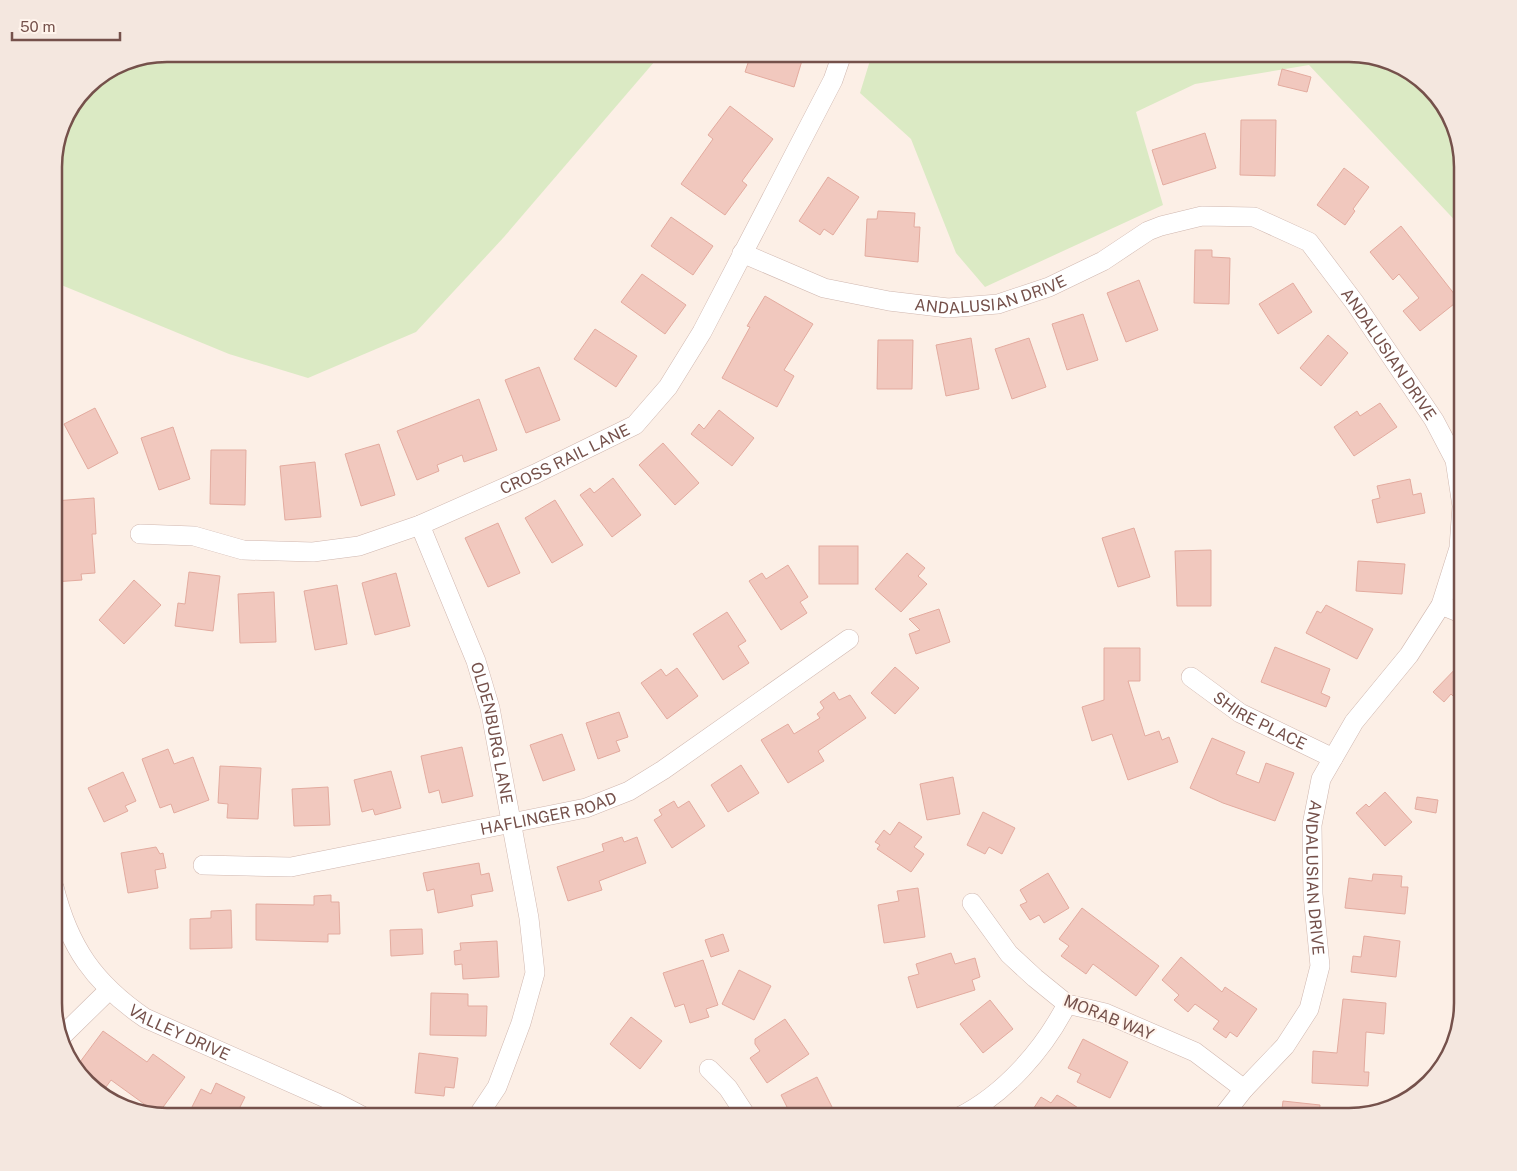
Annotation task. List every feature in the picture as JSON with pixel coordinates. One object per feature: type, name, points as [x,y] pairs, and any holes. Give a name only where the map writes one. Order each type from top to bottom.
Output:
[{"type":"street","name":"CROSS RAIL LANE","points":[[140,534],[194,536],[242,550],[312,552],[359,546],[420,525],[535,474],[635,425],[668,388],[702,332],[833,80],[839,62]]},
{"type":"street","name":"ANDALUSIAN DRIVE","points":[[742,253],[824,288],[889,302],[948,308],[998,304],[1049,287],[1103,261],[1148,231],[1202,216],[1254,217],[1309,242],[1405,375],[1434,420],[1454,458]]},
{"type":"street","name":"OLDENBURG LANE","points":[[420,525],[476,661],[490,708],[529,918],[534,973],[521,1023],[497,1087],[483,1108]]},
{"type":"street","name":"ANDALUSIAN DRIVE","points":[[1229,1108],[1244,1089],[1285,1046],[1309,1009],[1320,966],[1313,894],[1312,825],[1321,779],[1354,722],[1409,655],[1441,605],[1454,564]]},
{"type":"street","points":[[1441,605],[1454,610]]},
{"type":"street","name":"HAFLINGER ROAD","points":[[203,865],[291,867],[513,825],[586,808],[629,791],[664,770],[849,640]]},
{"type":"street","name":"SHIRE PLACE","points":[[1191,677],[1240,713],[1334,758]]},
{"type":"street","name":"MORAB WAY","points":[[972,903],[1010,954],[1034,978],[1067,1004],[1105,1013],[1195,1052],[1244,1089]]},
{"type":"street","name":"VALLEY DRIVE","points":[[63,913],[70,933],[88,967],[117,999],[145,1018],[348,1108]]},
{"type":"street","points":[[66,1031],[109,990]]},
{"type":"street","points":[[974,1108],[986,1101],[1034,1055],[1054,1029],[1067,1004]]},
{"type":"street","points":[[709,1069],[728,1088],[741,1108]]},
{"type":"green space","points":[[167,62],[654,62],[504,237],[416,332],[308,378],[229,354],[63,286],[63,160],[66,140],[70,127],[80,109],[98,88],[109,80],[133,68]]},
{"type":"green space","points":[[870,62],[1350,62],[1370,65],[1396,73],[1414,84],[1433,103],[1444,121],[1454,153],[1454,219],[1309,65],[1195,84],[1136,112],[1163,205],[985,287],[956,253],[911,139],[860,93]]},
{"type":"building","points":[[748,62],[802,62],[794,87],[745,72]]},
{"type":"building","points":[[1282,69],[1311,77],[1307,92],[1278,85]]},
{"type":"building","points":[[730,106],[773,139],[742,181],[747,185],[725,215],[681,184],[713,139],[708,135]]},
{"type":"building","points":[[1241,120],[1276,120],[1275,176],[1240,175]]},
{"type":"building","points":[[1205,133],[1216,168],[1163,185],[1152,150]]},
{"type":"building","points":[[1344,168],[1369,187],[1353,209],[1355,211],[1345,225],[1317,205]]},
{"type":"building","points":[[828,177],[859,197],[833,235],[824,229],[820,235],[799,221]]},
{"type":"building","points":[[878,211],[915,213],[914,227],[920,227],[918,262],[865,256],[867,219],[877,219]]},
{"type":"building","points":[[671,217],[713,246],[693,275],[651,246]]},
{"type":"building","points":[[1401,226],[1454,294],[1454,304],[1420,331],[1403,311],[1419,298],[1399,274],[1393,280],[1370,252]]},
{"type":"building","points":[[1195,250],[1212,250],[1212,257],[1230,258],[1229,304],[1194,303]]},
{"type":"building","points":[[642,274],[686,305],[665,334],[621,302]]},
{"type":"building","points":[[1139,280],[1158,330],[1126,342],[1107,293]]},
{"type":"building","points":[[1293,283],[1312,312],[1278,334],[1259,304]]},
{"type":"building","points":[[765,296],[813,324],[784,370],[794,376],[777,407],[722,378],[750,327],[747,326]]},
{"type":"building","points":[[1083,314],[1098,360],[1067,370],[1052,324]]},
{"type":"building","points":[[595,329],[637,356],[616,387],[574,359]]},
{"type":"building","points":[[1328,335],[1348,353],[1321,386],[1300,368]]},
{"type":"building","points":[[971,338],[979,389],[946,396],[936,345]]},
{"type":"building","points":[[1029,338],[1046,387],[1012,399],[995,349]]},
{"type":"building","points":[[878,340],[913,340],[912,389],[877,389]]},
{"type":"building","points":[[539,367],[560,420],[526,433],[505,380]]},
{"type":"building","points":[[479,399],[497,450],[464,462],[462,455],[437,465],[439,471],[417,480],[397,431]]},
{"type":"building","points":[[1380,403],[1397,427],[1354,456],[1334,427],[1357,411],[1360,416]]},
{"type":"building","points":[[95,408],[118,453],[88,469],[64,424]]},
{"type":"building","points":[[719,410],[754,438],[732,466],[691,434],[699,424],[704,429]]},
{"type":"building","points":[[173,427],[190,479],[159,490],[141,438]]},
{"type":"building","points":[[663,443],[699,483],[675,505],[639,465]]},
{"type":"building","points":[[379,444],[395,495],[361,506],[345,454]]},
{"type":"building","points":[[211,450],[246,450],[245,505],[210,504]]},
{"type":"building","points":[[315,462],[321,517],[285,520],[280,466]]},
{"type":"building","points":[[613,478],[641,515],[612,537],[580,495],[590,488],[594,493]]},
{"type":"building","points":[[1410,479],[1413,495],[1421,493],[1425,513],[1377,523],[1372,500],[1380,498],[1377,486]]},
{"type":"building","points":[[94,498],[96,534],[92,534],[95,573],[81,574],[82,580],[63,581],[63,500]]},
{"type":"building","points":[[555,500],[583,545],[552,563],[525,518]]},
{"type":"building","points":[[498,523],[520,573],[488,587],[465,538]]},
{"type":"building","points":[[1134,528],[1150,577],[1118,587],[1102,538]]},
{"type":"building","points":[[819,546],[858,546],[858,584],[819,584]]},
{"type":"building","points":[[1211,550],[1211,606],[1177,606],[1175,551]]},
{"type":"building","points":[[907,553],[925,568],[918,576],[927,584],[901,612],[875,589]]},
{"type":"building","points":[[1358,561],[1405,564],[1402,594],[1356,591]]},
{"type":"building","points":[[788,565],[808,597],[800,602],[807,613],[781,630],[749,581],[762,573],[766,579]]},
{"type":"building","points":[[189,572],[220,576],[213,631],[175,626],[178,603],[185,604]]},
{"type":"building","points":[[396,573],[410,626],[375,635],[362,583]]},
{"type":"building","points":[[134,580],[161,605],[124,644],[99,620]]},
{"type":"building","points":[[337,585],[347,644],[315,650],[304,591]]},
{"type":"building","points":[[274,592],[276,642],[240,643],[238,594]]},
{"type":"building","points":[[1326,605],[1373,629],[1357,659],[1306,633],[1317,611],[1321,613]]},
{"type":"building","points":[[939,609],[950,642],[916,654],[909,634],[920,630],[909,619]]},
{"type":"building","points":[[727,612],[746,641],[738,646],[749,663],[723,680],[693,634]]},
{"type":"building","points":[[1275,647],[1330,669],[1321,693],[1330,697],[1326,707],[1261,682]]},
{"type":"building","points":[[1104,648],[1140,648],[1140,681],[1128,681],[1145,736],[1159,731],[1162,740],[1169,737],[1178,762],[1128,780],[1112,734],[1092,741],[1082,707],[1104,700]]},
{"type":"building","points":[[895,667],[919,688],[895,714],[871,693]]},
{"type":"building","points":[[677,668],[698,696],[667,719],[641,683],[661,669],[666,676]]},
{"type":"building","points":[[1454,670],[1454,697],[1451,694],[1444,702],[1433,692]]},
{"type":"building","points":[[834,692],[839,700],[850,695],[866,718],[818,751],[824,761],[788,783],[761,740],[788,724],[794,734],[820,718],[817,714],[824,708],[820,702]]},
{"type":"building","points":[[619,712],[628,737],[616,741],[620,751],[598,759],[586,723]]},
{"type":"building","points":[[562,734],[575,770],[543,781],[530,745]]},
{"type":"building","points":[[1212,738],[1245,752],[1236,774],[1259,783],[1266,763],[1294,773],[1275,821],[1223,803],[1190,788]]},
{"type":"building","points":[[462,747],[473,796],[442,803],[439,790],[429,793],[421,756]]},
{"type":"building","points":[[168,749],[174,764],[193,757],[209,800],[174,813],[171,804],[160,808],[142,759]]},
{"type":"building","points":[[741,765],[759,793],[728,812],[711,785]]},
{"type":"building","points":[[220,766],[261,768],[258,819],[227,818],[228,804],[218,803]]},
{"type":"building","points":[[391,771],[401,808],[375,815],[373,809],[362,812],[354,780]]},
{"type":"building","points":[[123,772],[136,801],[125,806],[128,811],[104,822],[88,788]]},
{"type":"building","points":[[953,777],[960,814],[927,820],[920,784]]},
{"type":"building","points":[[328,787],[330,825],[294,826],[292,789]]},
{"type":"building","points":[[1385,792],[1412,822],[1385,846],[1356,813],[1366,804],[1369,807]]},
{"type":"building","points":[[1417,797],[1438,800],[1436,813],[1415,809]]},
{"type":"building","points":[[674,801],[678,808],[689,801],[705,826],[672,848],[654,820],[662,815],[659,810]]},
{"type":"building","points":[[983,812],[1015,828],[1002,854],[989,847],[985,854],[967,845]]},
{"type":"building","points":[[899,822],[922,837],[914,847],[924,854],[911,872],[877,849],[880,845],[875,842],[884,830],[890,835]]},
{"type":"building","points":[[622,837],[624,842],[637,837],[646,863],[599,881],[602,890],[568,901],[557,867],[604,851],[602,844]]},
{"type":"building","points":[[156,847],[160,854],[163,853],[166,868],[155,870],[158,888],[128,893],[121,853]]},
{"type":"building","points":[[479,863],[481,875],[489,873],[493,891],[471,895],[473,906],[438,913],[434,889],[427,891],[423,873]]},
{"type":"building","points":[[1048,873],[1069,908],[1044,923],[1039,915],[1030,920],[1020,905],[1027,902],[1020,890]]},
{"type":"building","points":[[1373,874],[1402,876],[1401,887],[1408,887],[1405,914],[1345,908],[1349,878],[1372,881]]},
{"type":"building","points":[[918,888],[925,937],[884,943],[878,905],[899,901],[897,891]]},
{"type":"building","points":[[331,895],[331,902],[339,902],[340,934],[328,934],[328,942],[256,940],[256,904],[314,905],[314,896]]},
{"type":"building","points":[[1082,908],[1159,966],[1136,996],[1093,964],[1086,974],[1061,956],[1069,946],[1059,939]]},
{"type":"building","points":[[231,910],[232,948],[190,949],[190,919],[211,918],[211,911]]},
{"type":"building","points":[[422,929],[423,954],[391,956],[390,930]]},
{"type":"building","points":[[723,934],[729,951],[711,957],[705,940]]},
{"type":"building","points":[[1364,936],[1400,941],[1396,977],[1351,972],[1353,956],[1361,957]]},
{"type":"building","points":[[497,941],[499,977],[463,979],[462,964],[455,965],[454,951],[461,950],[460,943]]},
{"type":"building","points":[[951,953],[955,964],[975,958],[980,977],[972,980],[975,990],[917,1008],[908,977],[919,974],[916,964]]},
{"type":"building","points":[[1181,957],[1222,992],[1225,987],[1257,1009],[1237,1037],[1230,1032],[1226,1038],[1213,1029],[1219,1021],[1195,1004],[1188,1012],[1174,1000],[1179,995],[1162,980]]},
{"type":"building","points":[[703,960],[718,1005],[706,1009],[709,1017],[690,1023],[684,1004],[675,1007],[663,973]]},
{"type":"building","points":[[739,970],[771,986],[754,1020],[722,1004]]},
{"type":"building","points":[[431,993],[468,994],[468,1006],[487,1006],[486,1036],[430,1035]]},
{"type":"building","points":[[1343,999],[1386,1003],[1384,1034],[1366,1032],[1364,1072],[1369,1072],[1368,1086],[1312,1083],[1313,1051],[1337,1053]]},
{"type":"building","points":[[990,1000],[1013,1029],[983,1053],[960,1024]]},
{"type":"building","points":[[631,1017],[662,1041],[640,1069],[610,1044]]},
{"type":"building","points":[[785,1019],[809,1054],[767,1083],[750,1058],[760,1051],[755,1044],[755,1039]]},
{"type":"building","points":[[103,1031],[147,1062],[153,1054],[185,1077],[162,1108],[153,1108],[147,1106],[111,1080],[106,1087],[92,1077],[80,1062]]},
{"type":"building","points":[[1083,1039],[1128,1062],[1110,1098],[1077,1082],[1081,1074],[1068,1068]]},
{"type":"building","points":[[419,1053],[458,1058],[454,1088],[445,1087],[444,1096],[415,1093]]},
{"type":"building","points":[[817,1077],[832,1108],[785,1108],[787,1107],[781,1095]]},
{"type":"building","points":[[216,1083],[245,1097],[240,1108],[192,1108],[201,1089],[211,1094]]},
{"type":"building","points":[[1057,1095],[1078,1108],[1034,1108],[1041,1097],[1051,1103]]},
{"type":"building","points":[[1283,1101],[1320,1105],[1320,1108],[1282,1108]]}]
